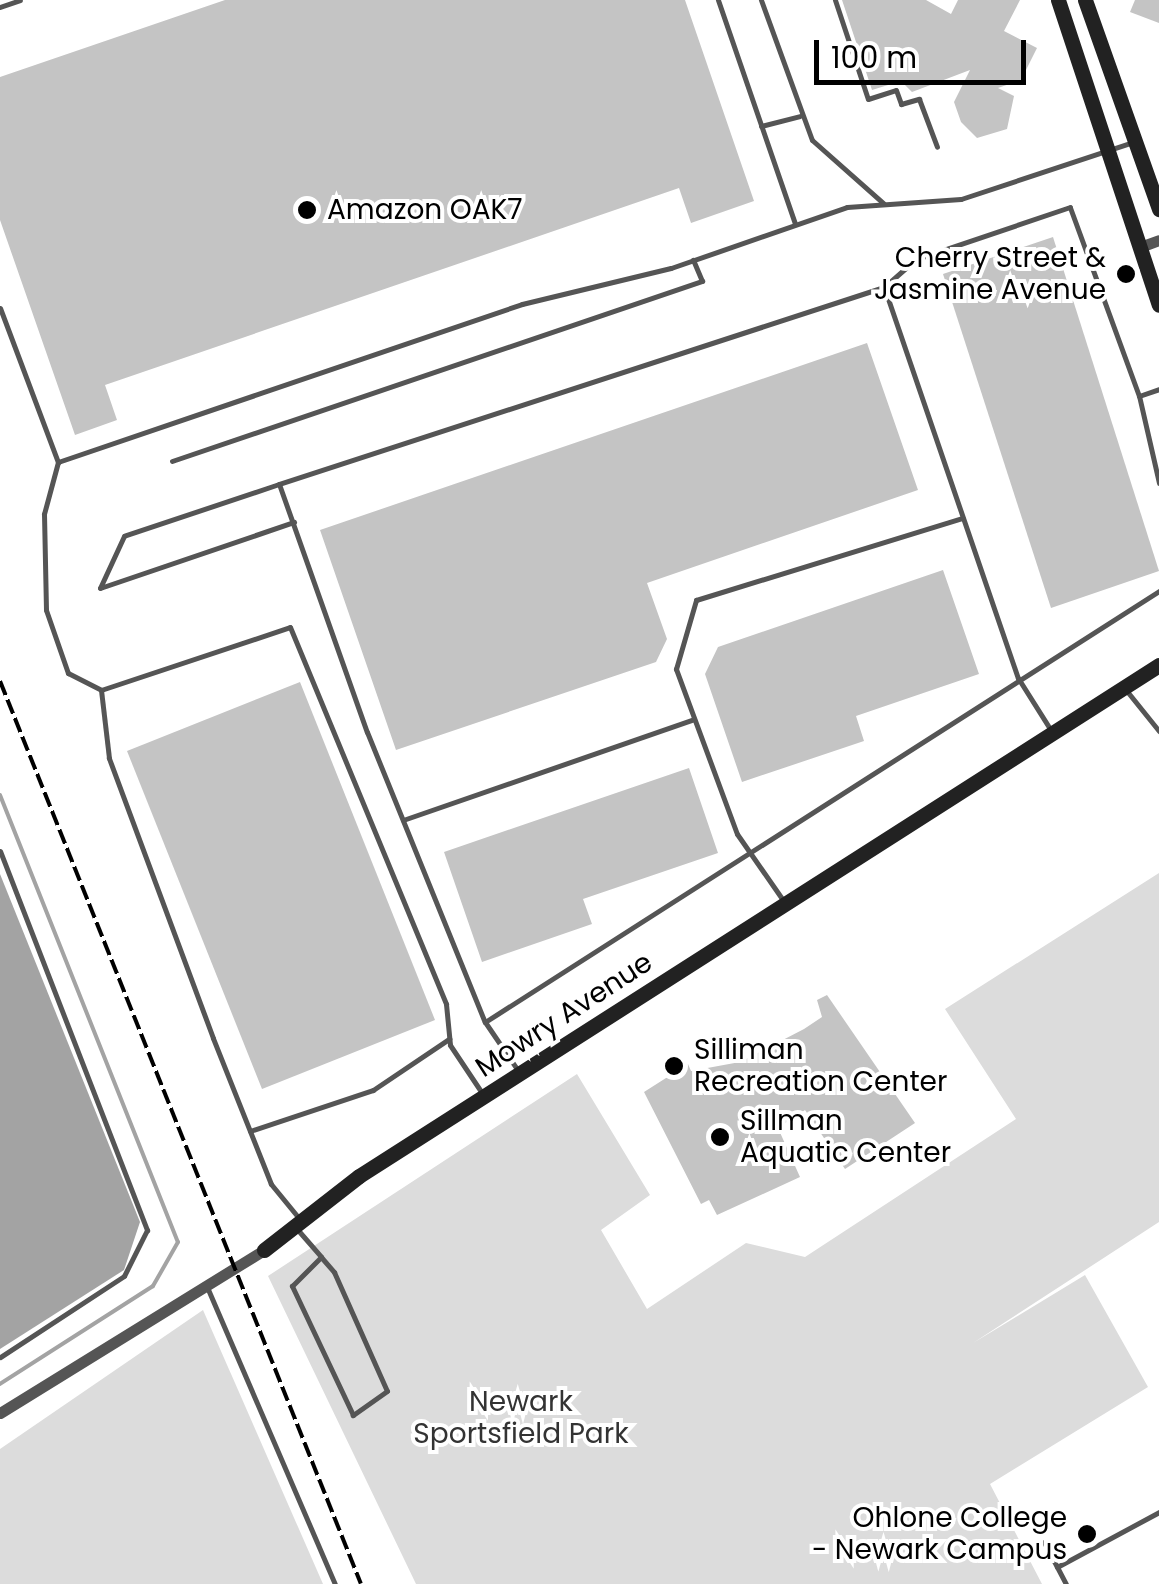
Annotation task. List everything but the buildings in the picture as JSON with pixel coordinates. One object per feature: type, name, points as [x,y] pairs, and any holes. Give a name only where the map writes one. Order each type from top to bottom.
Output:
[{"type":"main road","points":[[1058,0],[1159,304]]},
{"type":"main road","points":[[1085,0],[1159,209]]},
{"type":"main road","name":"Mowry Avenue","points":[[264,1250],[484,1095],[1159,666]]},
{"type":"street","points":[[1140,247],[1159,240]]},
{"type":"street","name":"Mowry Avenue","points":[[0,1413],[264,1250]]},
{"type":"lane","points":[[0,8],[20,0]]},
{"type":"lane","points":[[718,0],[795,224]]},
{"type":"lane","points":[[761,0],[800,116],[830,160],[884,204]]},
{"type":"lane","points":[[835,0],[868,99],[896,90],[901,104],[919,99],[937,147]]},
{"type":"lane","points":[[761,126],[800,116]]},
{"type":"lane","points":[[58,462],[522,304],[693,260],[795,224],[884,204],[960,199],[1136,141]]},
{"type":"lane","points":[[294,522],[100,588],[124,536],[884,287],[916,259],[1070,207],[1139,396],[1159,484]]},
{"type":"lane","points":[[172,462],[702,281],[693,260]]},
{"type":"lane","points":[[884,287],[1018,678],[1053,733]]},
{"type":"lane","points":[[0,308],[58,462],[44,514],[46,610],[68,673],[100,690],[290,627],[446,1004],[449,1039],[484,1095]]},
{"type":"lane","points":[[1139,396],[1159,389]]},
{"type":"lane","points":[[279,484],[403,820],[486,1022],[520,1072]]},
{"type":"lane","points":[[785,903],[748,852],[676,669],[696,600],[964,518]]},
{"type":"lane","points":[[486,1022],[1159,591]]},
{"type":"lane","points":[[1124,688],[1159,731]]},
{"type":"lane","points":[[100,690],[109,758],[271,1184],[322,1257],[387,1391],[353,1415],[292,1286],[322,1257]]},
{"type":"lane","points":[[403,820],[694,719]]},
{"type":"lane","points":[[0,851],[148,1230],[124,1276],[0,1356]]},
{"type":"lane","points":[[250,1131],[373,1090],[449,1039]]},
{"type":"lane","points":[[206,1284],[335,1584]]},
{"type":"lane","points":[[1057,1567],[1159,1512]]},
{"type":"lane","points":[[1044,1542],[1066,1584]]},
{"type":"green space","name":"Newark Sportsfield Park","points":[[1159,873],[1159,1222],[973,1343],[1085,1275],[1148,1387],[990,1484],[1042,1584],[416,1584],[268,1276],[577,1074],[650,1195],[601,1230],[647,1309],[746,1243],[805,1257],[1016,1119],[945,1009]]},
{"type":"green space","points":[[203,1310],[323,1584],[0,1584],[0,1449]]},
{"type":"shaded area","points":[[0,874],[140,1222],[124,1270],[0,1349]]},
{"type":"waterway","points":[[0,795],[178,1242],[153,1286],[0,1384]]},
{"type":"railway","points":[[0,681],[361,1584]]},
{"type":"place","name":"Amazon OAK7","points":[[307,210]]},
{"type":"place","name":"Cherry Street & Jasmine Avenue","points":[[1126,274]]},
{"type":"place","name":"Silliman Recreation Center","points":[[674,1066]]},
{"type":"place","name":"Sillman Aquatic Center","points":[[720,1137]]},
{"type":"place","name":"Ohlone College - Newark Campus","points":[[1087,1534]]}]
